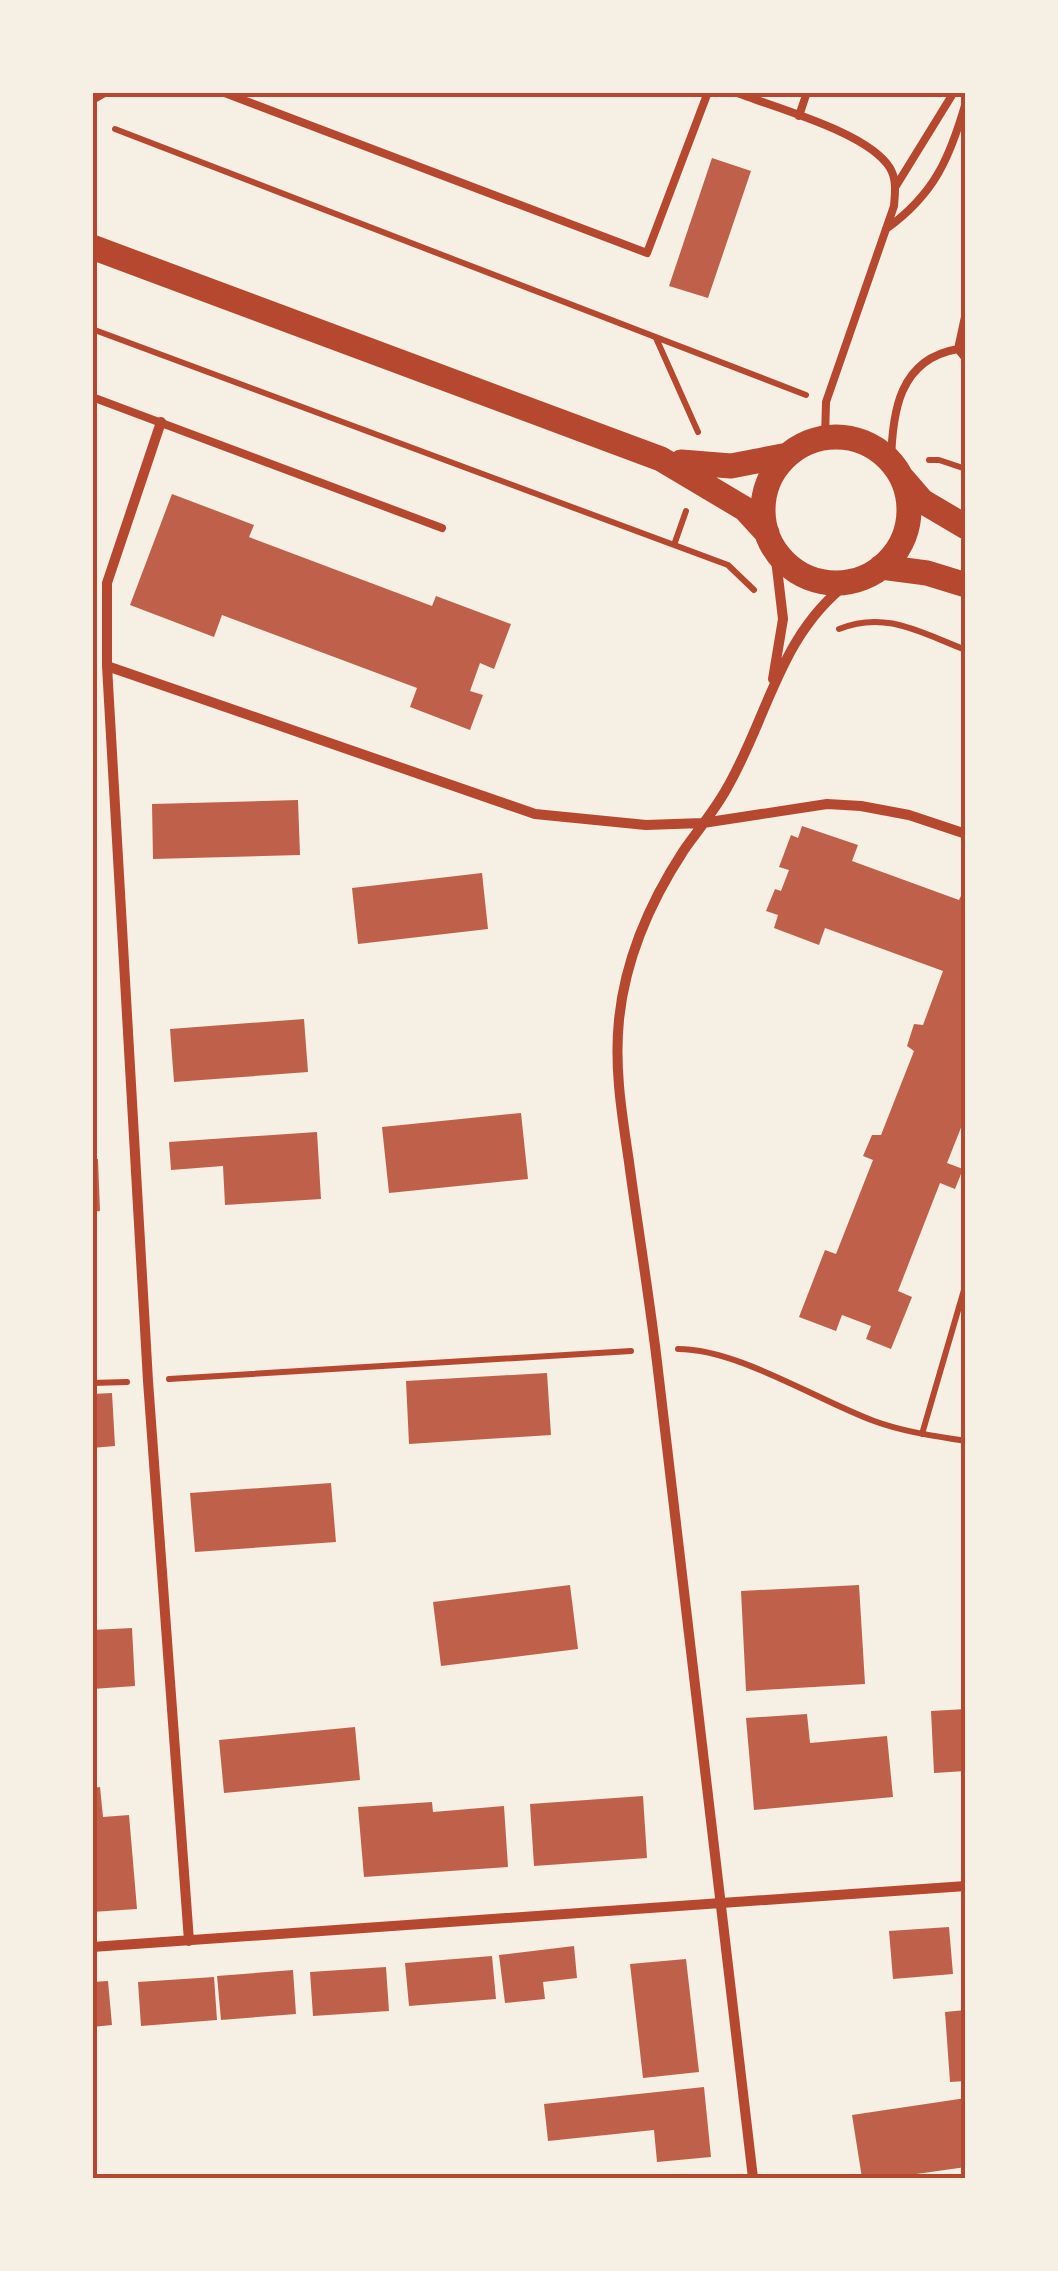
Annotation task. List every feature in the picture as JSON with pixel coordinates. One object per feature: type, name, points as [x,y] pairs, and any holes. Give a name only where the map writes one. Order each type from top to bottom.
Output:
[{"type":"main road","points":[[92,247],[661,459],[744,509],[790,566],[828,583],[849,582],[881,567],[898,549],[907,526],[908,501],[896,470]]},
{"type":"main road","points":[[771,542],[763,512],[765,491],[774,471],[788,455],[824,438],[849,438],[873,447],[922,501],[966,527]]},
{"type":"main road","points":[[661,459],[731,466],[788,455]]},
{"type":"main road","points":[[881,567],[916,570],[966,585]]},
{"type":"street","points":[[161,422],[107,583],[107,666],[148,1381],[190,1940]]},
{"type":"street","points":[[771,542],[783,620],[772,690]]},
{"type":"street","points":[[752,2178],[656,1349],[618,1083],[618,1025],[624,981],[656,898],[726,790],[809,619],[849,582]]},
{"type":"street","points":[[107,666],[535,814],[646,825],[703,823],[827,804],[910,815],[966,834]]},
{"type":"street","points":[[92,1947],[966,1886]]},
{"type":"lane","points":[[94,98],[106,92]]},
{"type":"lane","points":[[222,92],[647,253],[708,92]]},
{"type":"lane","points":[[735,92],[860,140],[892,170],[896,186]]},
{"type":"lane","points":[[799,116],[807,92]]},
{"type":"lane","points":[[824,438],[826,402],[886,229],[896,186],[954,92]]},
{"type":"lane","points":[[886,229],[908,214],[939,176],[966,102]]},
{"type":"lane","points":[[966,312],[958,349],[966,360]]},
{"type":"lane","points":[[896,470],[896,410],[914,372],[929,358],[958,349]]},
{"type":"lane","points":[[92,396],[442,528]]},
{"type":"path","points":[[115,128],[826,402]]},
{"type":"path","points":[[92,328],[728,565],[757,592],[757,606]]},
{"type":"path","points":[[656,337],[699,434]]},
{"type":"path","points":[[674,545],[688,505]]},
{"type":"path","points":[[829,632],[857,622],[886,620],[966,650]]},
{"type":"path","points":[[922,1434],[966,1283]]},
{"type":"path","points":[[92,1383],[692,1349],[761,1370],[874,1421],[966,1441]]},
{"type":"building","points":[[712,158],[751,171],[708,298],[669,286]]},
{"type":"building","points":[[172,494],[254,525],[249,537],[432,606],[436,596],[511,624],[494,669],[480,663],[470,691],[483,695],[470,730],[410,707],[417,688],[222,615],[214,637],[130,605]]},
{"type":"building","points":[[298,800],[300,855],[153,859],[152,804]]},
{"type":"building","points":[[802,826],[858,845],[852,861],[959,900],[966,885],[966,1115],[947,1163],[963,1169],[955,1189],[940,1183],[898,1291],[912,1297],[891,1349],[866,1339],[871,1326],[842,1315],[836,1331],[799,1317],[825,1250],[836,1254],[873,1160],[863,1156],[872,1135],[881,1135],[914,1051],[907,1046],[914,1024],[923,1025],[943,971],[825,928],[819,945],[774,928],[778,915],[766,911],[775,889],[781,891],[789,870],[779,867],[791,835],[798,838]]},
{"type":"building","points":[[482,873],[488,929],[358,944],[352,888]]},
{"type":"building","points":[[304,1019],[308,1072],[174,1082],[170,1029]]},
{"type":"building","points":[[521,1113],[528,1179],[389,1193],[382,1127]]},
{"type":"building","points":[[317,1132],[321,1199],[225,1205],[223,1166],[171,1170],[169,1142]]},
{"type":"building","points":[[92,1159],[98,1159],[100,1211],[92,1212]]},
{"type":"building","points":[[547,1373],[551,1435],[409,1444],[406,1381]]},
{"type":"building","points":[[112,1393],[115,1446],[92,1448],[92,1394]]},
{"type":"building","points":[[331,1483],[336,1542],[195,1552],[190,1493]]},
{"type":"building","points":[[570,1585],[578,1649],[441,1666],[433,1602]]},
{"type":"building","points":[[859,1585],[865,1684],[746,1691],[741,1591]]},
{"type":"building","points":[[132,1628],[135,1686],[92,1689],[92,1630]]},
{"type":"building","points":[[966,1709],[966,1771],[934,1773],[931,1711]]},
{"type":"building","points":[[807,1714],[810,1743],[887,1736],[893,1797],[754,1810],[746,1718]]},
{"type":"building","points":[[355,1727],[360,1780],[224,1793],[219,1740]]},
{"type":"building","points":[[100,1787],[103,1817],[129,1815],[137,1909],[92,1912],[92,1788]]},
{"type":"building","points":[[643,1796],[647,1858],[534,1866],[530,1804]]},
{"type":"building","points":[[432,1802],[433,1812],[504,1806],[508,1867],[364,1877],[358,1807]]},
{"type":"building","points":[[949,1927],[953,1974],[893,1979],[889,1931]]},
{"type":"building","points":[[574,1946],[577,1978],[543,1982],[545,1999],[505,2003],[499,1955]]},
{"type":"building","points":[[492,1956],[496,1999],[409,2006],[405,1963]]},
{"type":"building","points":[[686,1959],[699,2072],[643,2078],[630,1964]]},
{"type":"building","points":[[386,1967],[389,2011],[313,2016],[310,1972]]},
{"type":"building","points":[[293,1970],[296,2014],[221,2020],[217,1976]]},
{"type":"building","points":[[214,1977],[217,2020],[141,2026],[138,1982]]},
{"type":"building","points":[[108,1981],[112,2025],[92,2027],[92,1982]]},
{"type":"building","points":[[966,2010],[966,2081],[950,2082],[945,2012]]},
{"type":"building","points":[[704,2087],[711,2157],[657,2162],[654,2130],[548,2141],[544,2104]]},
{"type":"building","points":[[966,2098],[966,2167],[862,2178],[852,2115]]}]
